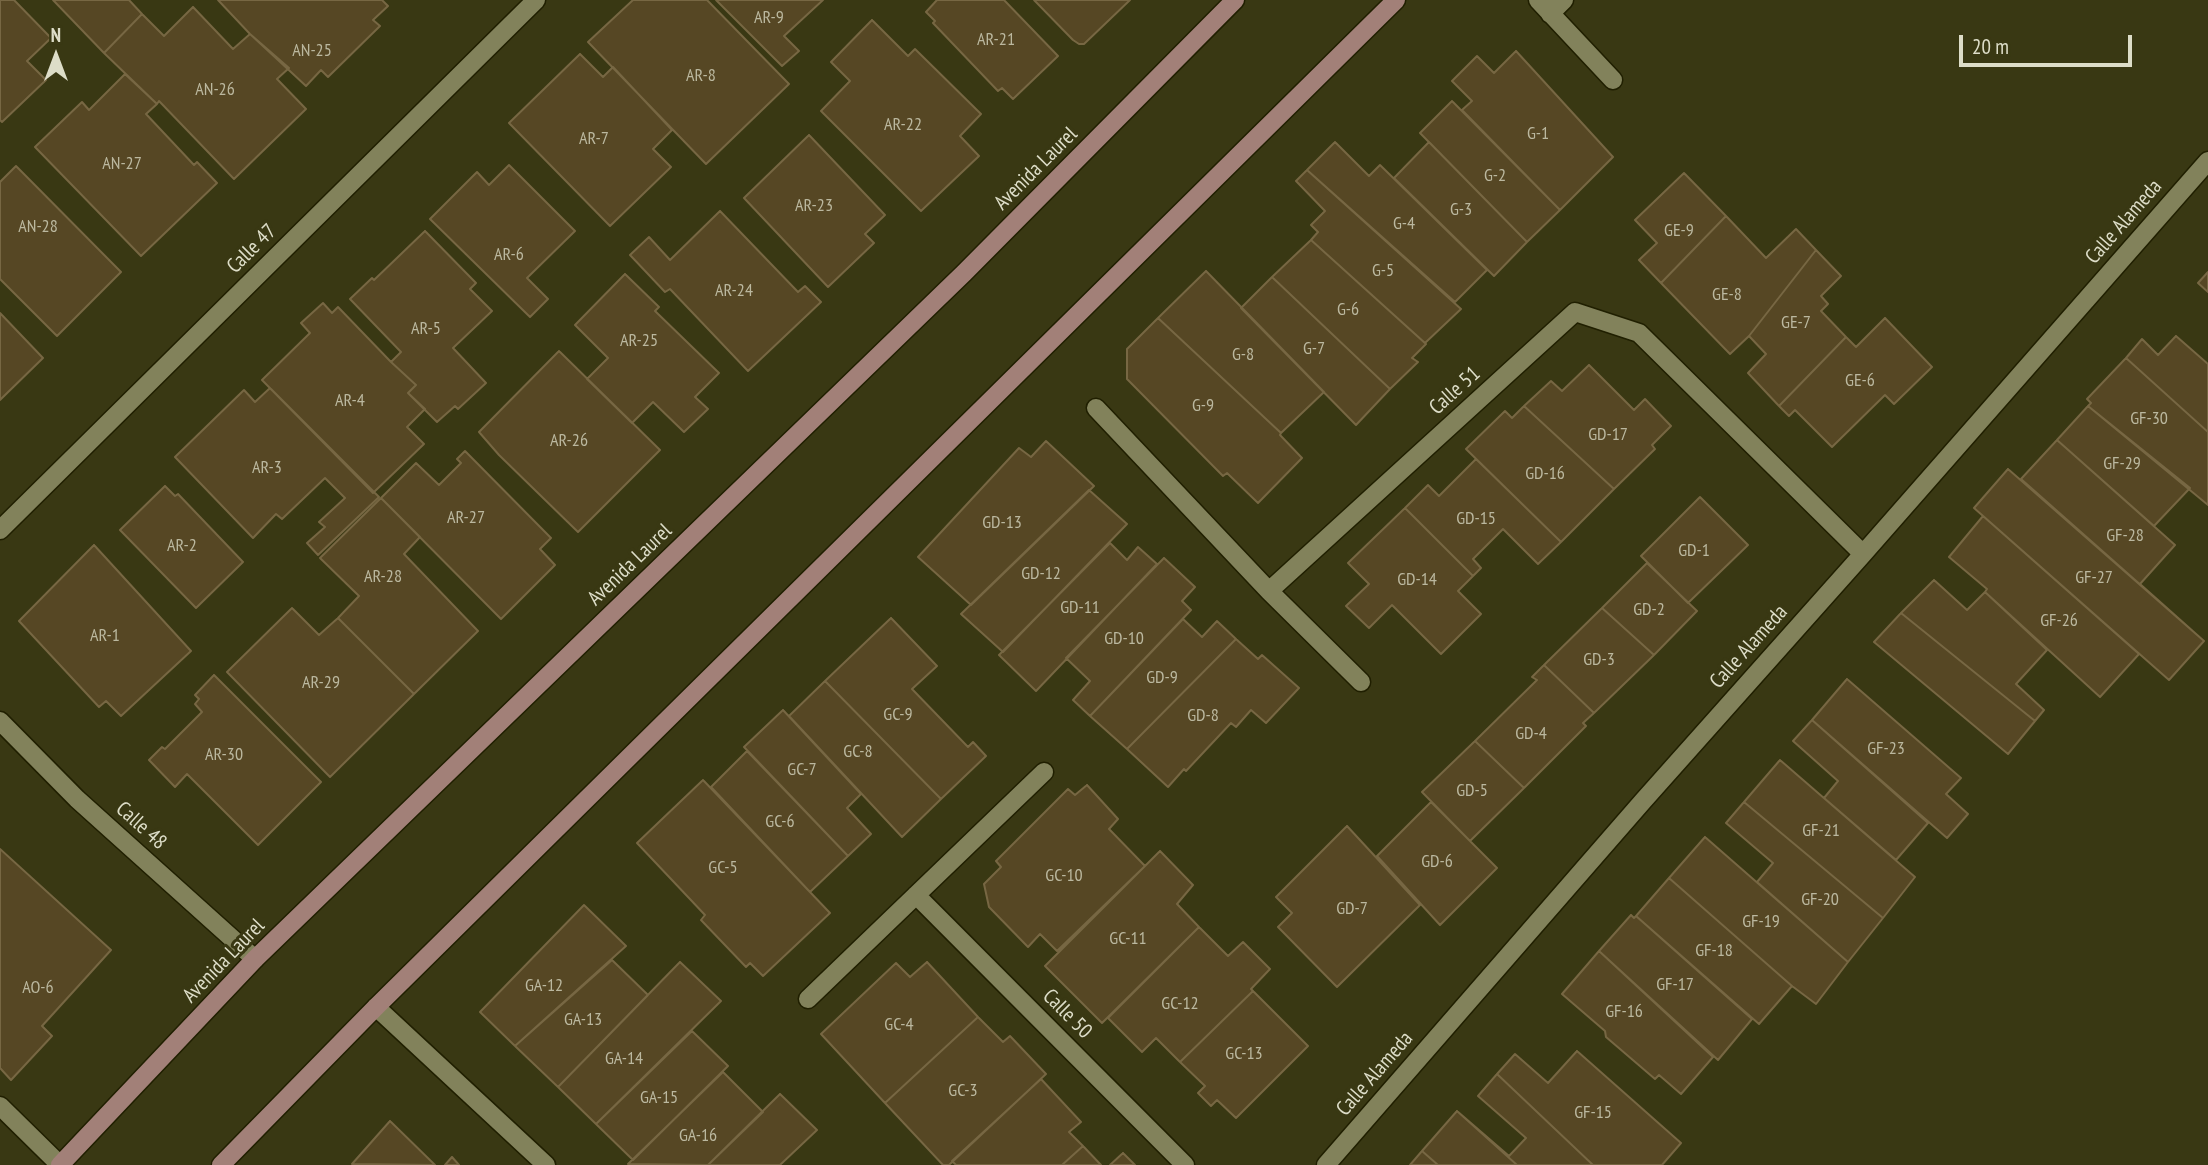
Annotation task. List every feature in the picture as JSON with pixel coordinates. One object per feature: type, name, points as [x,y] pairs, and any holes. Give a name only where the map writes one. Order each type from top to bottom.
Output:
[{"type":"street","name":"Calle 47","points":[[0,530],[536,0]]},
{"type":"street","name":"Avenida Laurel","points":[[60,1165],[255,959],[964,273],[1235,0]]},
{"type":"street","points":[[220,1165],[376,1007],[1396,0]]},
{"type":"street","points":[[1538,0],[1612,80]]},
{"type":"street","points":[[1550,14],[1564,0]]},
{"type":"street","name":"Calle Alameda","points":[[1326,1165],[2208,161]]},
{"type":"street","name":"Calle 51","points":[[1269,591],[1575,312],[1639,333],[1863,554]]},
{"type":"street","points":[[1096,408],[1269,591],[1361,682]]},
{"type":"street","name":"Calle 48","points":[[0,722],[77,799],[255,959]]},
{"type":"street","points":[[808,999],[1044,772]]},
{"type":"street","name":"Calle 50","points":[[916,895],[1185,1165]]},
{"type":"street","points":[[376,1007],[546,1165]]},
{"type":"street","points":[[0,1106],[60,1165]]},
{"type":"building","points":[[0,0],[14,0],[51,38],[27,61],[46,80],[2,122],[0,120]]},
{"type":"building","points":[[53,0],[129,0],[142,14],[104,53]]},
{"type":"building","points":[[218,0],[382,0],[388,6],[373,20],[380,26],[328,77],[321,70],[306,86]]},
{"type":"building","points":[[633,0],[707,0],[789,84],[706,164],[588,42]]},
{"type":"building","points":[[716,0],[823,0],[784,36],[799,51],[782,66]]},
{"type":"building","points":[[937,0],[1004,0],[1058,56],[1013,99],[1002,88],[998,91],[933,23],[935,21],[926,12]]},
{"type":"building","points":[[1034,0],[1130,0],[1084,44],[1079,44]]},
{"type":"building","points":[[193,7],[233,49],[250,34],[289,68],[277,79],[306,109],[234,179],[159,101],[157,104],[104,53],[142,14],[164,36]]},
{"type":"building","points":[[872,20],[908,56],[915,49],[981,114],[960,136],[979,156],[921,211],[821,111],[850,81],[831,62]]},
{"type":"building","points":[[1516,51],[1613,157],[1560,210],[1462,110],[1472,101],[1452,81],[1477,56],[1494,73]]},
{"type":"building","points":[[580,54],[603,77],[613,67],[672,130],[653,149],[671,167],[610,226],[509,123]]},
{"type":"building","points":[[125,74],[157,104],[146,114],[194,165],[197,162],[217,183],[141,256],[35,147],[82,102],[89,110]]},
{"type":"building","points":[[1452,101],[1560,210],[1527,242],[1420,133]]},
{"type":"building","points":[[809,135],[885,215],[865,234],[874,243],[828,287],[744,198]]},
{"type":"building","points":[[1335,142],[1369,176],[1380,165],[1487,270],[1455,302],[1307,170]]},
{"type":"building","points":[[1429,142],[1527,242],[1494,276],[1394,178]]},
{"type":"building","points":[[509,165],[575,231],[527,278],[548,299],[530,317],[430,219],[477,172],[489,185]]},
{"type":"building","points":[[16,166],[121,272],[57,336],[0,279],[0,182]]},
{"type":"building","points":[[1307,170],[1461,309],[1425,343],[1311,240],[1318,232],[1311,225],[1325,211],[1296,181]]},
{"type":"building","points":[[1684,173],[1726,216],[1661,283],[1639,260],[1657,243],[1635,220]]},
{"type":"building","points":[[720,211],[798,292],[805,286],[821,302],[748,371],[670,289],[665,292],[630,255],[649,237],[670,260]]},
{"type":"building","points":[[1726,216],[1766,258],[1796,229],[1816,250],[1749,336],[1730,354],[1661,283]]},
{"type":"building","points":[[425,231],[476,283],[470,289],[492,311],[453,348],[486,383],[458,409],[455,406],[437,422],[408,393],[416,385],[391,362],[401,352],[350,299]]},
{"type":"building","points":[[1311,240],[1426,344],[1412,358],[1418,362],[1390,389],[1272,277]]},
{"type":"building","points":[[1816,250],[1841,276],[1821,296],[1828,304],[1821,311],[1846,337],[1779,406],[1748,373],[1766,354],[1749,336]]},
{"type":"building","points":[[1206,271],[1324,392],[1281,433],[1158,318]]},
{"type":"building","points":[[2208,272],[2208,292],[2198,283]]},
{"type":"building","points":[[625,274],[659,307],[655,311],[719,373],[695,397],[708,409],[684,432],[653,402],[632,423],[587,379],[608,358],[575,325]]},
{"type":"building","points":[[1272,277],[1390,389],[1356,425],[1241,308]]},
{"type":"building","points":[[323,303],[332,313],[338,307],[416,385],[408,393],[425,409],[407,427],[424,444],[373,493],[262,380],[310,333],[301,323]]},
{"type":"building","points":[[0,313],[43,358],[0,400]]},
{"type":"building","points":[[1158,318],[1281,433],[1302,458],[1258,503],[1227,473],[1223,476],[1127,379],[1127,349]]},
{"type":"building","points":[[1885,318],[1932,367],[1894,404],[1885,395],[1832,447],[1795,410],[1789,416],[1779,406],[1846,337],[1856,347]]},
{"type":"building","points":[[2176,336],[2208,364],[2208,432],[2126,358],[2142,339],[2158,355]]},
{"type":"building","points":[[559,351],[660,450],[578,532],[479,432]]},
{"type":"building","points":[[2126,358],[2208,432],[2208,505],[2088,406],[2091,403],[2087,399]]},
{"type":"building","points":[[1589,365],[1634,410],[1645,399],[1671,426],[1652,445],[1655,449],[1614,489],[1524,406],[1551,381],[1562,391]]},
{"type":"building","points":[[270,388],[379,497],[318,555],[307,543],[325,527],[319,522],[345,498],[325,478],[282,519],[276,514],[253,538],[175,457],[244,390],[255,402]]},
{"type":"building","points":[[1524,406],[1614,489],[1561,542],[1466,449],[1505,411],[1512,418]]},
{"type":"building","points":[[2088,406],[2190,488],[2154,526],[2057,440]]},
{"type":"building","points":[[2057,440],[2175,545],[2140,584],[2204,641],[2021,479]]},
{"type":"building","points":[[1046,441],[1094,486],[971,605],[918,557],[1019,448],[1031,457]]},
{"type":"building","points":[[465,451],[551,538],[540,549],[555,565],[501,619],[381,498],[416,463],[439,485],[461,463],[457,459]]},
{"type":"building","points":[[1476,459],[1561,542],[1538,564],[1503,529],[1473,559],[1481,568],[1473,576],[1405,508],[1428,485],[1439,496]]},
{"type":"building","points":[[2008,469],[2204,641],[2169,680],[1974,508]]},
{"type":"building","points":[[165,486],[175,496],[178,494],[243,562],[196,608],[120,530]]},
{"type":"building","points":[[1089,490],[1127,524],[1003,652],[961,614]]},
{"type":"building","points":[[1700,497],[1748,545],[1688,603],[1641,556]]},
{"type":"building","points":[[381,498],[420,537],[404,554],[478,631],[414,694],[338,618],[359,596],[320,558]]},
{"type":"building","points":[[1405,508],[1473,576],[1458,591],[1481,614],[1441,654],[1392,605],[1369,628],[1346,606],[1369,584],[1348,563]]},
{"type":"building","points":[[1983,516],[2139,654],[2100,697],[1985,592],[1987,589],[1949,557]]},
{"type":"building","points":[[1110,543],[1127,560],[1138,547],[1157,564],[1036,691],[999,655]]},
{"type":"building","points":[[94,545],[191,651],[121,716],[106,701],[99,707],[19,621]]},
{"type":"building","points":[[1164,558],[1195,587],[1182,601],[1191,610],[1090,716],[1073,700],[1090,681],[1066,658]]},
{"type":"building","points":[[1647,563],[1697,611],[1654,655],[1602,608]]},
{"type":"building","points":[[1934,580],[1967,610],[1985,592],[2047,650],[2016,684],[2044,710],[2035,721],[1901,613]]},
{"type":"building","points":[[292,608],[319,635],[338,618],[414,694],[330,777],[227,672]]},
{"type":"building","points":[[1602,608],[1654,655],[1594,713],[1544,665]]},
{"type":"building","points":[[1901,613],[2035,721],[2008,754],[1874,642]]},
{"type":"building","points":[[891,618],[937,666],[912,689],[968,747],[973,742],[986,756],[941,799],[825,681]]},
{"type":"building","points":[[1183,619],[1202,637],[1217,621],[1236,639],[1127,749],[1090,716]]},
{"type":"building","points":[[1236,639],[1258,659],[1262,655],[1299,688],[1266,723],[1251,710],[1236,727],[1231,723],[1168,787],[1127,749]]},
{"type":"building","points":[[1544,665],[1594,713],[1583,723],[1586,726],[1524,788],[1475,741],[1537,680],[1532,677]]},
{"type":"building","points":[[214,675],[321,782],[258,845],[187,774],[175,787],[149,760],[162,747],[165,749],[202,712],[195,704],[199,699],[195,695]]},
{"type":"building","points":[[1847,679],[1961,778],[1946,794],[1968,814],[1947,838],[1812,720]]},
{"type":"building","points":[[825,681],[941,799],[902,837],[789,716]]},
{"type":"building","points":[[783,710],[861,794],[847,808],[871,834],[848,856],[744,747]]},
{"type":"building","points":[[1812,720],[1928,823],[1896,860],[1824,798],[1838,781],[1793,741]]},
{"type":"building","points":[[1475,741],[1524,788],[1470,841],[1422,792]]},
{"type":"building","points":[[747,751],[848,856],[810,892],[711,787]]},
{"type":"building","points":[[1780,760],[1915,877],[1883,918],[1744,802]]},
{"type":"building","points":[[703,780],[830,913],[763,976],[750,963],[746,967],[701,920],[705,915],[637,843]]},
{"type":"building","points":[[1087,785],[1118,819],[1109,829],[1145,866],[1057,951],[1040,934],[1028,947],[989,907],[984,884],[1001,867],[996,861],[1068,789],[1075,795]]},
{"type":"building","points":[[1431,802],[1497,868],[1440,925],[1377,856]]},
{"type":"building","points":[[1744,802],[1883,918],[1848,962],[1757,882],[1773,863],[1726,823]]},
{"type":"building","points":[[1347,826],[1420,905],[1337,987],[1278,927],[1292,913],[1276,897]]},
{"type":"building","points":[[1705,837],[1848,962],[1816,1004],[1669,878]]},
{"type":"building","points":[[0,849],[111,950],[42,1026],[52,1036],[11,1080],[0,1068]]},
{"type":"building","points":[[1160,851],[1193,885],[1177,904],[1199,927],[1102,1023],[1045,966]]},
{"type":"building","points":[[1669,878],[1792,986],[1759,1024],[1636,916]]},
{"type":"building","points":[[584,905],[626,946],[515,1046],[480,1012]]},
{"type":"building","points":[[1631,915],[1634,918],[1636,916],[1752,1019],[1718,1060],[1599,951]]},
{"type":"building","points":[[1199,927],[1228,956],[1243,942],[1270,969],[1251,989],[1253,991],[1180,1062],[1156,1038],[1142,1052],[1108,1018]]},
{"type":"building","points":[[1599,951],[1713,1057],[1681,1094],[1659,1075],[1655,1079],[1562,994]]},
{"type":"building","points":[[612,960],[648,995],[558,1087],[515,1046]]},
{"type":"building","points":[[680,962],[721,1001],[596,1124],[558,1087]]},
{"type":"building","points":[[927,962],[978,1017],[885,1103],[821,1034],[896,963],[910,977]]},
{"type":"building","points":[[1253,991],[1308,1046],[1236,1118],[1217,1100],[1211,1106],[1198,1093],[1205,1086],[1180,1062]]},
{"type":"building","points":[[978,1017],[1003,1042],[1010,1036],[1046,1074],[949,1165],[943,1165],[885,1103]]},
{"type":"building","points":[[692,1031],[728,1066],[633,1160],[596,1124]]},
{"type":"building","points":[[1577,1051],[1681,1143],[1662,1165],[1593,1165],[1497,1074],[1515,1054],[1548,1083]]},
{"type":"building","points":[[723,1072],[763,1112],[708,1165],[628,1164]]},
{"type":"building","points":[[1497,1074],[1593,1165],[1517,1165],[1457,1111],[1509,1156],[1526,1138],[1478,1096]]},
{"type":"building","points":[[1041,1079],[1081,1122],[1069,1132],[1083,1146],[1062,1165],[956,1165],[952,1161]]},
{"type":"building","points":[[780,1094],[817,1130],[780,1165],[708,1165]]},
{"type":"building","points":[[1457,1111],[1517,1165],[1438,1165],[1422,1151]]},
{"type":"building","points":[[390,1121],[435,1165],[352,1164]]},
{"type":"building","points":[[1083,1146],[1101,1165],[1062,1165]]},
{"type":"building","points":[[1422,1151],[1438,1165],[1410,1165]]},
{"type":"building","points":[[1123,1153],[1135,1165],[1110,1165]]},
{"type":"building","points":[[452,1157],[459,1165],[445,1165]]}]
